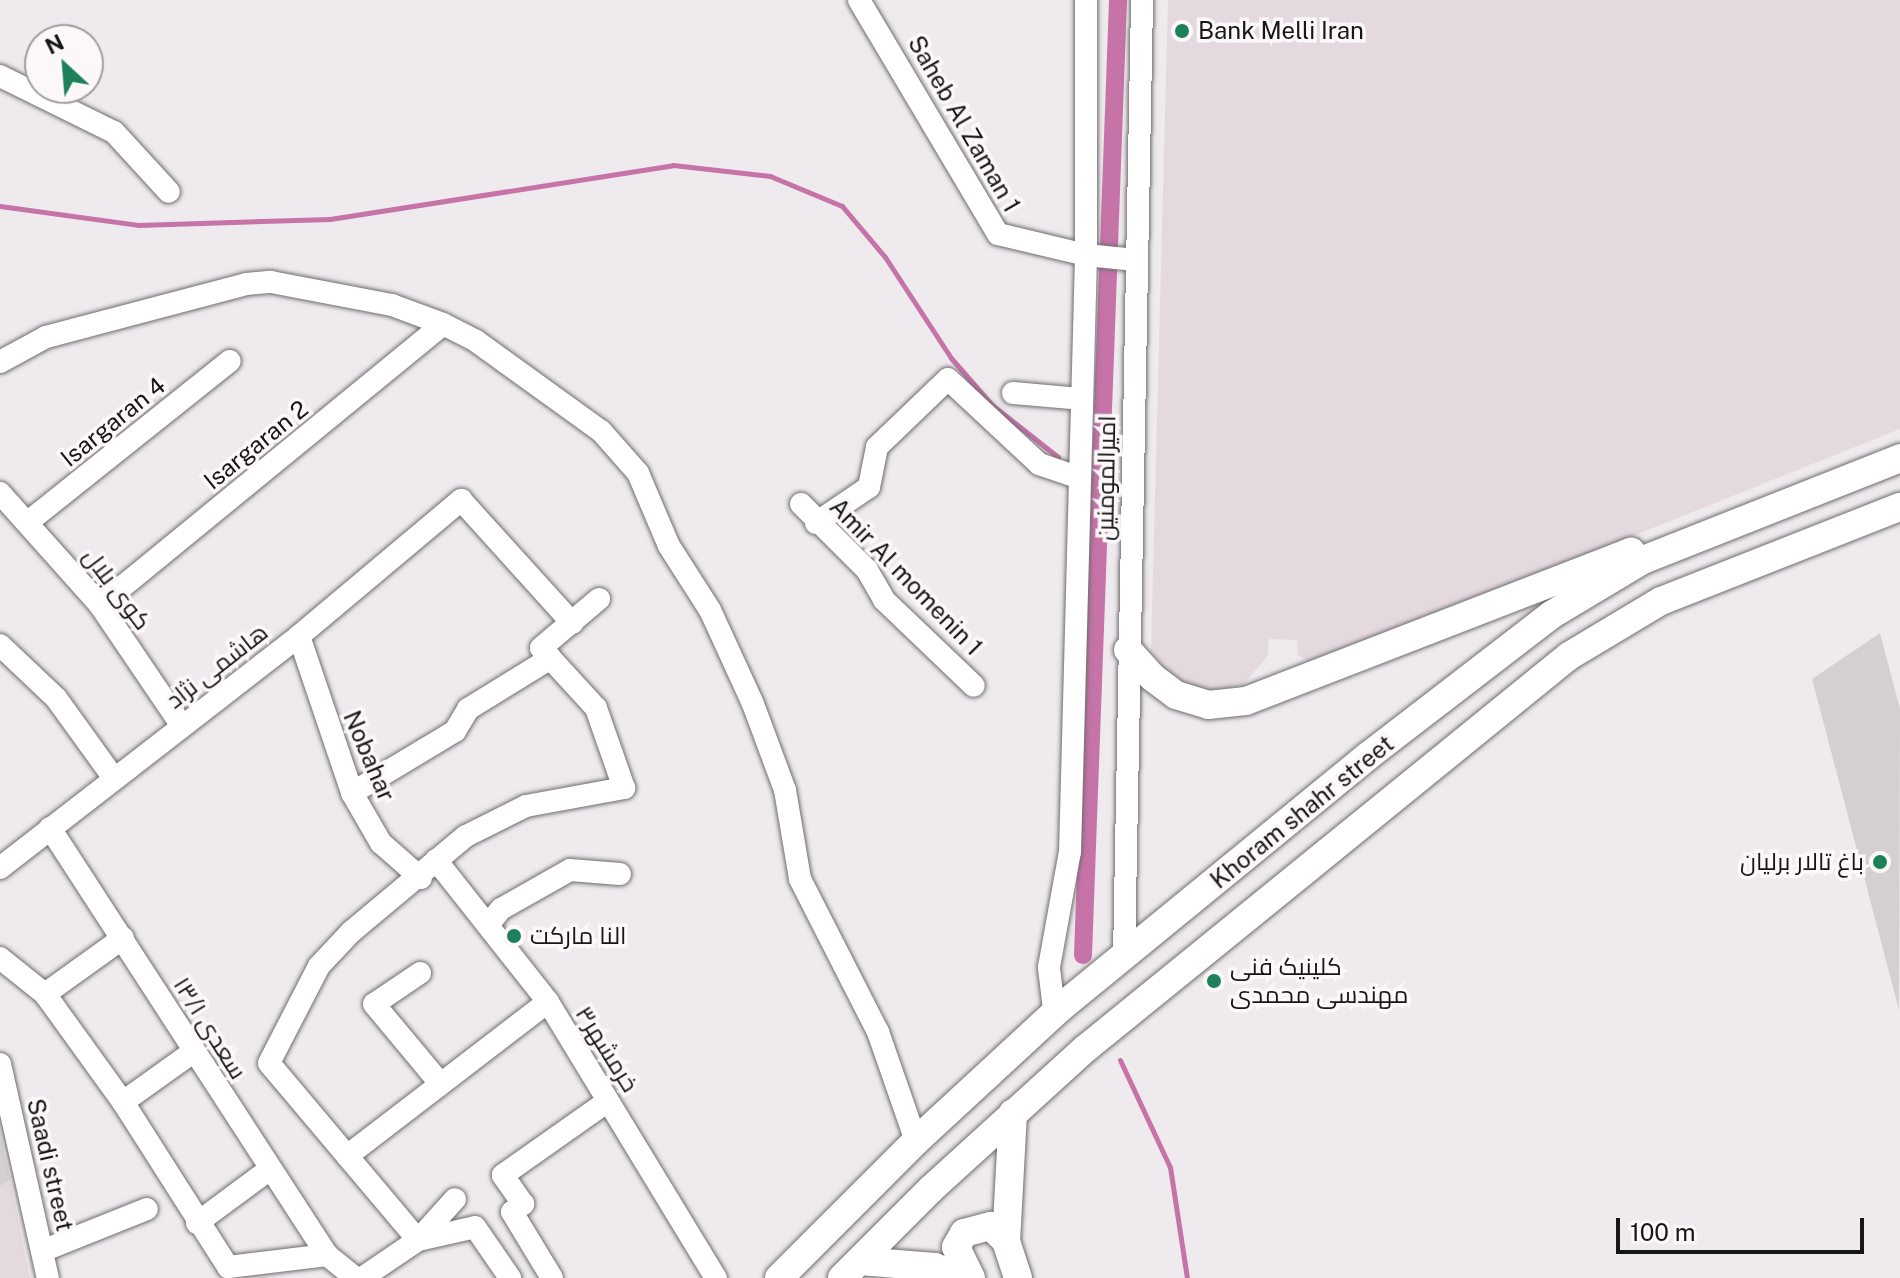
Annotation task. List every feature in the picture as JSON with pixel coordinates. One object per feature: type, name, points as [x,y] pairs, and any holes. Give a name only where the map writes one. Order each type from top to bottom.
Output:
[{"type":"main road","name":"Khoram shahr street","points":[[779,1278],[916,1141],[1060,1008],[1368,756],[1551,615],[1643,560],[1900,458]]},
{"type":"main road","points":[[1871,470],[1894,509]]},
{"type":"main road","name":"Khoram shahr street","points":[[851,1269],[1013,1113],[1371,812],[1569,656],[1661,601],[1894,509]]},
{"type":"main road","points":[[1128,650],[1152,677],[1176,695],[1208,705],[1246,701],[1633,551],[1725,528]]},
{"type":"main road","points":[[1013,1113],[1006,1241],[1018,1278]]},
{"type":"main road","points":[[971,1278],[956,1247],[964,1233],[991,1226],[1006,1241]]},
{"type":"main road","points":[[851,1269],[935,1267],[960,1278]]},
{"type":"street","name":"Saheb Al Zaman 1","points":[[859,0],[998,234],[1086,255]]},
{"type":"street","points":[[1060,1008],[1053,1001],[1049,967],[1070,852],[1086,255],[1086,0]]},
{"type":"street","name":"امیرالمومنین","points":[[1124,957],[1142,0]]},
{"type":"street","points":[[0,76],[114,132],[169,192]]},
{"type":"street","points":[[1086,255],[1136,260]]},
{"type":"street","points":[[0,362],[46,337],[246,284],[304,286],[392,305],[443,324],[476,341],[601,431],[638,473],[669,546],[710,610],[753,704],[785,790],[800,879],[878,1032],[916,1141]]},
{"type":"street","name":"Isargaran 2","points":[[100,605],[443,324]]},
{"type":"street","name":"Isargaran 4","points":[[28,522],[230,361]]},
{"type":"street","points":[[816,523],[869,487],[877,447],[948,379],[1000,433],[1039,464],[1080,478]]},
{"type":"street","points":[[1013,393],[1081,399]]},
{"type":"street","name":"کوی بلال","points":[[0,493],[100,605],[182,726]]},
{"type":"street","name":"هاشمی نژاد","points":[[0,868],[113,777],[299,636],[461,500],[572,623]]},
{"type":"street","name":"Amir Al momenin 1","points":[[801,504],[816,523],[867,570],[884,600],[974,686]]},
{"type":"street","points":[[352,793],[455,731],[468,709],[546,653],[572,623],[599,599]]},
{"type":"street","name":"Nobahar","points":[[299,636],[352,793],[381,843],[421,878]]},
{"type":"street","points":[[0,645],[56,698],[113,777]]},
{"type":"street","points":[[418,1240],[269,1063],[319,966],[351,932],[421,878],[436,860],[466,836],[526,806],[624,788],[602,720],[546,653]]},
{"type":"street","name":"سعدی ۱۳/۱","points":[[50,828],[327,1255],[355,1278]]},
{"type":"street","name":"خرمشهر۳","points":[[436,860],[548,1002],[716,1278]]},
{"type":"street","points":[[488,925],[501,909],[570,870],[620,874]]},
{"type":"street","points":[[45,994],[123,938]]},
{"type":"street","points":[[0,958],[45,994],[123,1102],[197,1223],[228,1267],[327,1255]]},
{"type":"street","points":[[420,973],[374,1004],[439,1082]]},
{"type":"street","points":[[347,1156],[439,1082],[548,1002]]},
{"type":"street","points":[[123,1102],[193,1052]]},
{"type":"street","name":"Saadi street","points":[[0,1064],[48,1278]]},
{"type":"street","points":[[552,1278],[512,1212],[523,1204],[503,1175],[608,1101]]},
{"type":"street","points":[[197,1223],[270,1169]]},
{"type":"street","points":[[362,1278],[418,1240],[455,1199]]},
{"type":"street","points":[[42,1251],[147,1209]]},
{"type":"street","points":[[418,1240],[475,1227],[510,1278]]},
{"type":"shaded area","points":[[1168,0],[1900,0],[1900,429],[1313,664],[1298,655],[1297,640],[1269,639],[1268,655],[1244,684],[1205,694],[1170,677],[1151,650]]},
{"type":"shaded area","points":[[0,1130],[30,1278],[0,1278]]},
{"type":"building","name":"باغ تالار برلیان","points":[[1880,633],[1900,709],[1899,1010],[1812,679]]},
{"type":"building","points":[[0,1137],[10,1179],[0,1186]]},
{"type":"waterway","points":[[1083,955],[1118,0]]},
{"type":"waterway","points":[[0,206],[138,225],[330,219],[673,165],[770,176],[842,206],[885,257],[951,358],[992,405],[1058,457]]},
{"type":"waterway","points":[[1120,1060],[1170,1167],[1187,1278]]},
{"type":"place","name":"Bank Melli Iran","points":[[1182,31]]},
{"type":"place","name":"باغ تالار برلیان","points":[[1880,862]]},
{"type":"place","name":"النا مارکت","points":[[514,936]]},
{"type":"place","name":"کلینیک فنی مهندسی محمدی","points":[[1214,981]]}]
